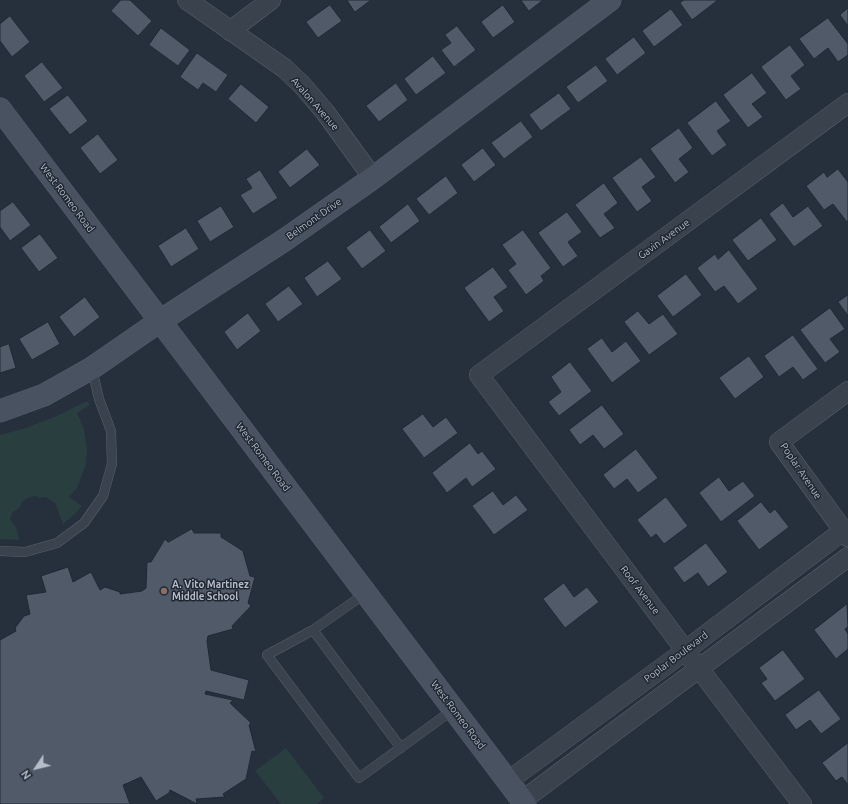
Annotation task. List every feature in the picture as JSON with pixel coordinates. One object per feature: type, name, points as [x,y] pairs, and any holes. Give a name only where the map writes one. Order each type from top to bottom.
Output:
[{"type":"main road","name":"Belmont Drive","points":[[0,411],[44,395],[92,368],[160,321],[286,239],[373,178],[610,0]]},
{"type":"main road","name":"West Romeo Road","points":[[0,109],[524,802]]},
{"type":"street","name":"Avalon Avenue","points":[[187,0],[284,68],[325,112],[373,178]]},
{"type":"street","points":[[230,31],[271,0]]},
{"type":"street","name":"Gavin Avenue","points":[[479,375],[848,103]]},
{"type":"street","name":"Roof Avenue","points":[[479,375],[802,804]]},
{"type":"street","name":"Poplar Avenue","points":[[846,534],[779,442],[848,391]]},
{"type":"street","name":"Poplar Boulevard","points":[[508,781],[685,650],[846,534]]},
{"type":"street","points":[[524,802],[699,668],[848,557]]},
{"type":"lane","points":[[0,551],[25,552],[57,543],[84,523],[103,496],[112,464],[111,431],[99,399],[92,368]]},
{"type":"lane","points":[[366,593],[313,630],[267,655],[358,778],[454,709]]},
{"type":"lane","points":[[313,630],[401,748]]},
{"type":"green space","points":[[87,401],[90,405],[77,413],[84,429],[87,449],[86,464],[77,488],[69,497],[82,506],[63,524],[55,503],[46,497],[40,498],[35,496],[27,498],[21,503],[20,507],[12,513],[10,519],[17,530],[19,540],[0,539],[0,435],[26,428],[57,416]]},
{"type":"green space","points":[[286,748],[324,798],[317,804],[281,804],[255,771]]},
{"type":"building","points":[[121,0],[130,0],[152,21],[138,36],[111,11]]},
{"type":"building","points":[[347,0],[371,0],[355,12]]},
{"type":"building","points":[[521,0],[543,0],[529,11]]},
{"type":"building","points":[[684,0],[718,0],[692,20],[680,3]]},
{"type":"building","points":[[330,5],[342,21],[318,38],[306,22]]},
{"type":"building","points":[[503,5],[515,22],[493,38],[481,22]]},
{"type":"building","points":[[848,8],[848,26],[840,15]]},
{"type":"building","points":[[671,9],[683,25],[654,47],[642,31]]},
{"type":"building","points":[[10,16],[30,42],[12,57],[0,41],[0,24]]},
{"type":"building","points":[[828,18],[848,44],[848,55],[838,62],[828,48],[814,59],[799,39]]},
{"type":"building","points":[[457,26],[476,50],[454,67],[441,50],[451,43],[445,35]]},
{"type":"building","points":[[161,28],[190,50],[178,66],[149,45]]},
{"type":"building","points":[[634,37],[646,53],[617,75],[605,59]]},
{"type":"building","points":[[790,45],[805,65],[791,76],[801,89],[786,100],[761,67]]},
{"type":"building","points":[[197,53],[228,75],[216,92],[203,83],[198,90],[180,77]]},
{"type":"building","points":[[433,56],[446,73],[416,95],[404,79]]},
{"type":"building","points":[[42,62],[63,88],[44,102],[24,76]]},
{"type":"building","points":[[596,65],[608,81],[578,103],[566,87]]},
{"type":"building","points":[[752,73],[767,93],[752,104],[763,117],[748,128],[723,95]]},
{"type":"building","points":[[396,83],[408,100],[379,122],[366,106]]},
{"type":"building","points":[[241,84],[269,107],[256,123],[228,99]]},
{"type":"building","points":[[559,93],[571,109],[541,131],[529,115]]},
{"type":"building","points":[[68,95],[88,121],[70,135],[49,109]]},
{"type":"building","points":[[716,101],[731,121],[717,131],[727,145],[712,156],[687,123]]},
{"type":"building","points":[[521,121],[533,137],[504,159],[491,143]]},
{"type":"building","points":[[679,128],[693,148],[679,159],[689,172],[675,183],[650,149]]},
{"type":"building","points":[[98,134],[118,160],[100,174],[80,148]]},
{"type":"building","points":[[483,148],[496,165],[474,182],[461,165]]},
{"type":"building","points":[[307,149],[320,165],[290,188],[278,172]]},
{"type":"building","points":[[641,157],[656,177],[642,187],[652,201],[637,212],[612,178]]},
{"type":"building","points":[[838,169],[848,182],[847,222],[833,204],[824,210],[806,186],[824,172],[827,177]]},
{"type":"building","points":[[260,170],[278,198],[253,214],[240,195],[252,188],[246,179]]},
{"type":"building","points":[[446,176],[458,193],[429,215],[416,199]]},
{"type":"building","points":[[604,183],[618,203],[604,214],[615,228],[600,238],[575,205]]},
{"type":"building","points":[[13,202],[31,225],[10,241],[0,227],[0,211]]},
{"type":"building","points":[[783,203],[793,217],[808,206],[823,226],[794,247],[769,214]]},
{"type":"building","points":[[408,204],[420,221],[391,243],[379,227]]},
{"type":"building","points":[[221,206],[234,227],[210,242],[197,221]]},
{"type":"building","points":[[567,212],[582,232],[568,242],[578,256],[563,267],[538,233]]},
{"type":"building","points":[[761,218],[777,240],[748,261],[732,240]]},
{"type":"building","points":[[186,228],[199,249],[171,267],[158,246]]},
{"type":"building","points":[[370,230],[386,251],[362,269],[346,248]]},
{"type":"building","points":[[523,230],[551,268],[541,276],[544,281],[526,295],[508,270],[516,264],[502,245]]},
{"type":"building","points":[[40,234],[58,258],[39,272],[21,248]]},
{"type":"building","points":[[729,250],[758,289],[738,304],[724,286],[715,292],[697,268],[715,254],[718,259]]},
{"type":"building","points":[[328,261],[342,279],[317,297],[304,278]]},
{"type":"building","points":[[493,267],[508,287],[494,297],[504,311],[489,322],[464,288]]},
{"type":"building","points":[[686,274],[702,295],[673,317],[657,296]]},
{"type":"building","points":[[289,286],[303,304],[278,322],[265,304]]},
{"type":"building","points":[[848,295],[848,316],[838,302]]},
{"type":"building","points":[[85,297],[100,317],[74,337],[59,317]]},
{"type":"building","points":[[830,308],[845,329],[830,339],[840,352],[825,363],[800,330]]},
{"type":"building","points":[[638,311],[649,324],[663,314],[678,334],[649,355],[624,322]]},
{"type":"building","points":[[248,313],[261,331],[237,350],[224,332]]},
{"type":"building","points":[[48,322],[60,344],[32,360],[19,339]]},
{"type":"building","points":[[793,335],[818,369],[803,380],[793,367],[779,377],[764,356]]},
{"type":"building","points":[[602,338],[612,352],[626,341],[641,361],[612,383],[587,349]]},
{"type":"building","points":[[9,344],[16,368],[0,373],[0,347]]},
{"type":"building","points":[[749,356],[764,377],[735,399],[719,378]]},
{"type":"building","points":[[570,362],[592,391],[559,416],[548,402],[561,392],[551,377]]},
{"type":"building","points":[[602,405],[624,434],[604,449],[593,435],[580,445],[569,430]]},
{"type":"building","points":[[423,414],[433,427],[446,417],[458,433],[424,458],[402,429]]},
{"type":"building","points":[[470,443],[478,454],[482,451],[496,469],[472,487],[466,478],[447,493],[432,473]]},
{"type":"building","points":[[636,449],[658,478],[638,493],[627,479],[614,489],[603,475]]},
{"type":"building","points":[[719,477],[729,491],[743,481],[755,496],[721,522],[699,493]]},
{"type":"building","points":[[493,491],[503,505],[516,495],[528,510],[494,535],[472,506]]},
{"type":"building","points":[[666,497],[688,526],[664,544],[656,534],[651,538],[637,520]]},
{"type":"building","points":[[761,502],[770,513],[775,509],[789,527],[759,550],[737,521]]},
{"type":"building","points":[[192,529],[194,533],[221,533],[221,537],[243,551],[250,576],[255,577],[248,603],[251,606],[232,626],[233,629],[208,636],[207,641],[211,670],[249,680],[244,700],[206,691],[205,694],[233,700],[230,703],[251,723],[249,725],[256,752],[252,751],[246,779],[223,794],[225,797],[196,799],[197,804],[170,790],[169,793],[156,801],[141,777],[123,785],[130,804],[0,804],[0,640],[16,631],[15,628],[24,616],[30,614],[26,595],[46,592],[41,576],[68,567],[73,582],[91,572],[100,590],[105,587],[120,592],[120,594],[142,591],[146,588],[147,562],[151,562],[165,539],[168,542]]},
{"type":"building","points":[[706,543],[728,572],[708,587],[698,573],[684,583],[673,568]]},
{"type":"building","points":[[564,583],[574,597],[587,587],[599,602],[565,628],[543,599]]},
{"type":"building","points":[[847,604],[848,627],[845,629],[848,634],[848,649],[836,659],[814,630]]},
{"type":"building","points":[[783,650],[805,679],[775,701],[761,683],[767,679],[759,668]]},
{"type":"building","points":[[819,690],[841,719],[821,734],[810,720],[796,730],[785,715]]},
{"type":"building","points":[[848,743],[848,785],[842,777],[836,781],[822,763]]},
{"type":"place","name":"A. Vito Martinez Middle School","points":[[164,591]]}]
